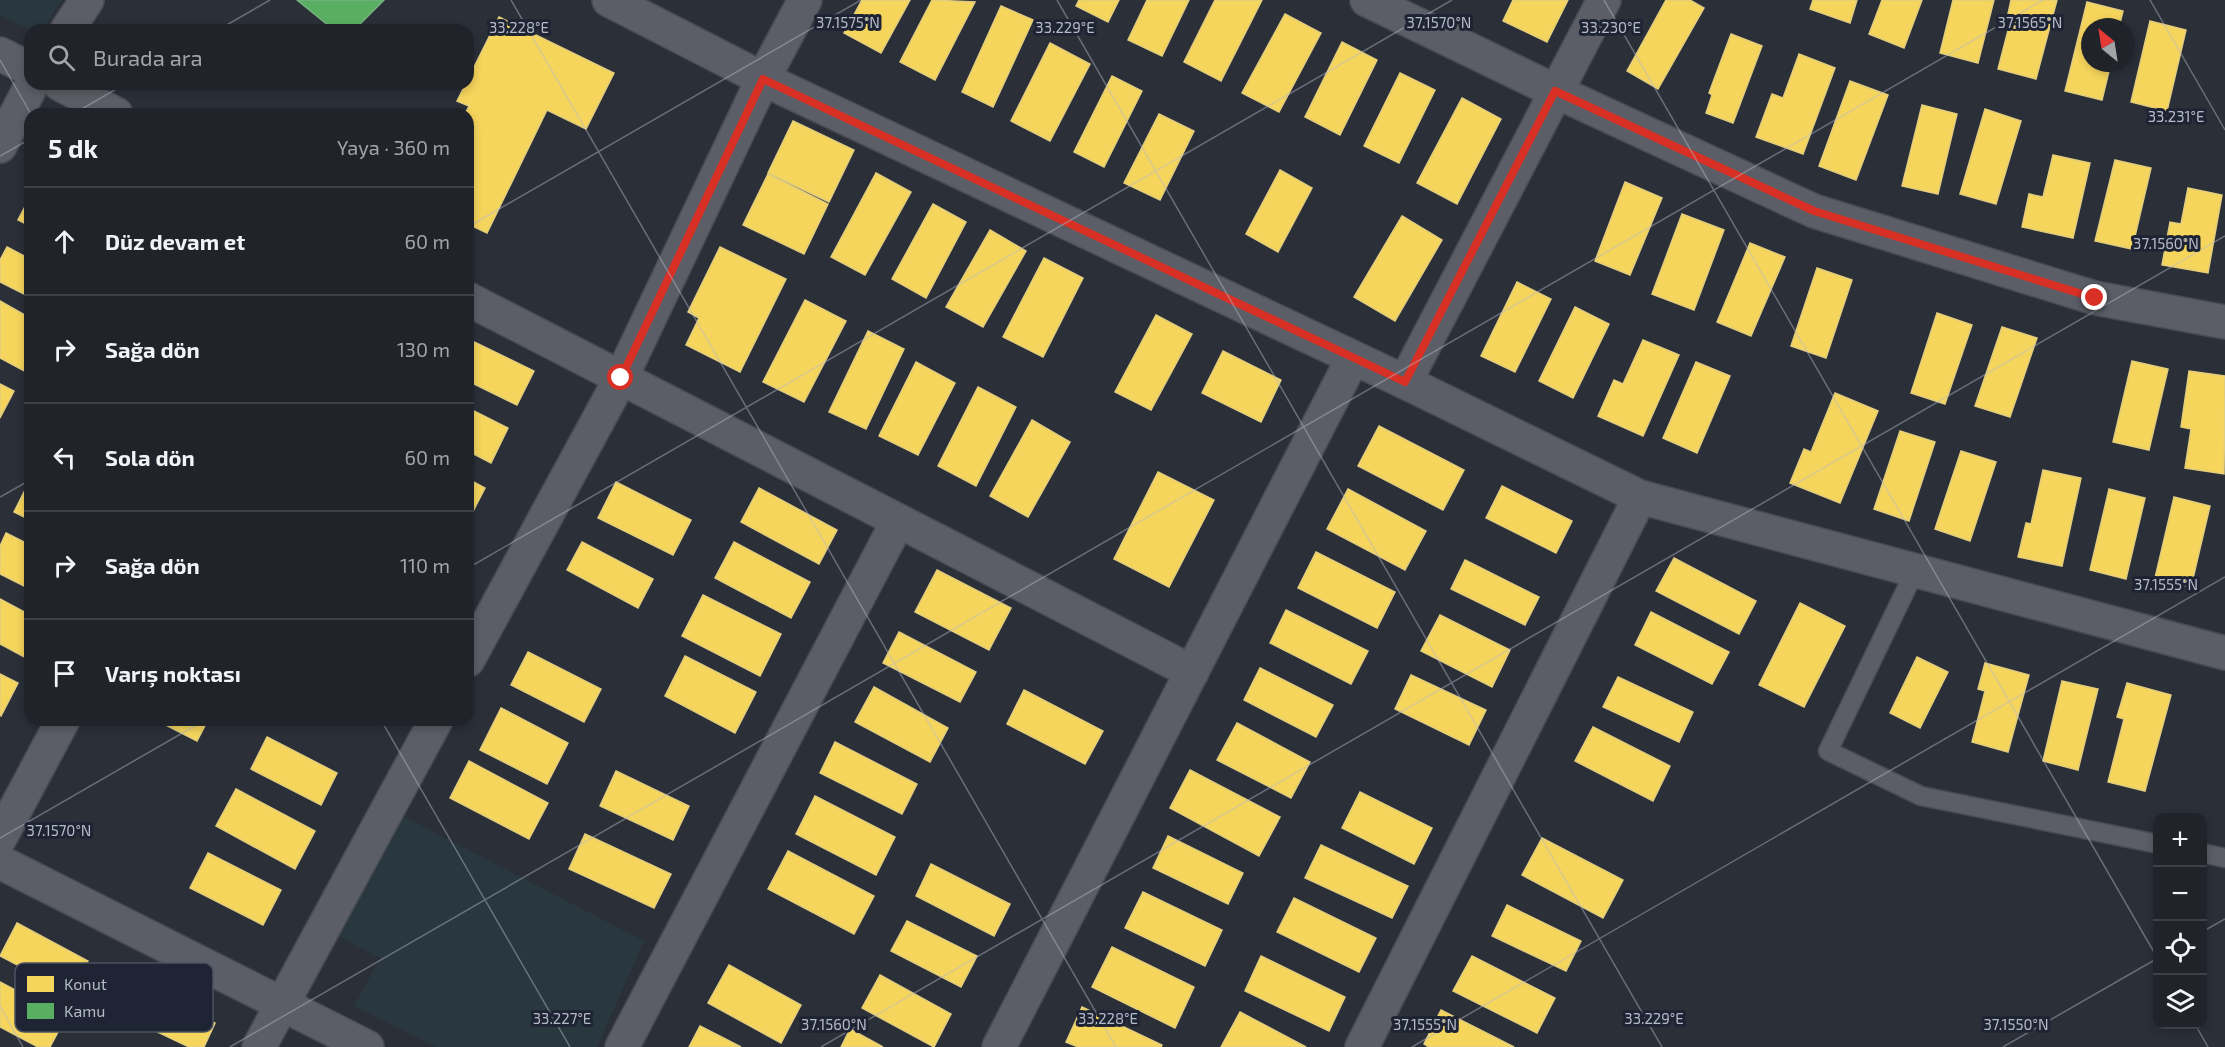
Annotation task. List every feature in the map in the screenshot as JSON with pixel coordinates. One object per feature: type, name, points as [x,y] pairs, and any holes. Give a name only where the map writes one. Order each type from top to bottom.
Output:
[{"type":"street","points":[[71,24],[87,0]]},
{"type":"street","points":[[609,0],[763,79],[1405,382],[1640,497],[2225,653]]},
{"type":"street","points":[[474,649],[621,378],[763,79],[805,0]]},
{"type":"street","points":[[1367,0],[1555,91],[1814,211],[2095,298],[2225,322]]},
{"type":"street","points":[[1405,382],[1604,0]]},
{"type":"street","points":[[0,54],[24,66]]},
{"type":"street","points":[[0,146],[29,90]]},
{"type":"street","points":[[71,90],[105,108]]},
{"type":"street","points":[[474,302],[1192,672]]},
{"type":"street","points":[[999,1047],[1353,358]]},
{"type":"street","points":[[1362,1047],[1640,497]]},
{"type":"street","points":[[622,1047],[898,521]]},
{"type":"street","points":[[0,838],[60,726]]},
{"type":"street","points":[[259,1047],[433,726]]},
{"type":"street","points":[[0,862],[199,963]]},
{"type":"street","points":[[213,970],[367,1047]]},
{"type":"lane","points":[[1915,571],[1828,751],[1921,796],[2153,843]]},
{"type":"lane","points":[[2207,854],[2225,858]]},
{"type":"shaded area","points":[[0,0],[62,0],[47,24],[24,24],[24,27],[0,15]]},
{"type":"shaded area","points":[[403,816],[644,941],[597,1047],[436,1047],[354,1006],[380,958],[336,935]]},
{"type":"building: Konut","points":[[862,0],[910,0],[881,53],[844,33]]},
{"type":"building: Konut","points":[[932,0],[975,2],[935,80],[900,62]]},
{"type":"building: Konut","points":[[1079,0],[1119,0],[1108,22],[1076,6]]},
{"type":"building: Konut","points":[[1147,0],[1189,0],[1162,56],[1128,40]]},
{"type":"building: Konut","points":[[1215,0],[1262,0],[1221,81],[1184,62]]},
{"type":"building: Konut","points":[[1513,0],[1568,0],[1547,42],[1503,21]]},
{"type":"building: Konut","points":[[1666,0],[1690,0],[1704,8],[1658,89],[1627,71]]},
{"type":"building: Konut","points":[[1813,0],[1857,0],[1850,23],[1810,9]]},
{"type":"building: Konut","points":[[1882,0],[1922,0],[1904,48],[1869,34]]},
{"type":"building: Konut","points":[[1953,0],[1994,0],[1978,63],[1940,53]]},
{"type":"building: Konut","points":[[2011,0],[2057,0],[2036,79],[1998,69],[2012,15],[2008,14]]},
{"type":"building: Konut","points":[[2087,2],[2123,11],[2121,18],[2083,18]]},
{"type":"building: Konut","points":[[1001,6],[1033,20],[993,107],[962,92]]},
{"type":"building: Konut","points":[[1285,14],[1321,33],[1279,112],[1242,93]]},
{"type":"building: Konut","points":[[499,17],[614,73],[586,129],[547,110],[487,233],[474,227],[474,108],[468,108],[469,106],[457,101],[462,90],[474,90],[474,67]]},
{"type":"building: Konut","points":[[2150,21],[2186,30],[2167,111],[2131,102]]},
{"type":"building: Konut","points":[[2081,26],[2081,72],[2109,72],[2102,100],[2065,91]]},
{"type":"building: Konut","points":[[1731,34],[1762,46],[1733,123],[1706,113],[1712,95],[1709,93]]},
{"type":"building: Konut","points":[[1342,42],[1377,60],[1340,135],[1305,117]]},
{"type":"building: Konut","points":[[1050,43],[1090,64],[1050,141],[1011,121]]},
{"type":"building: Konut","points":[[1799,54],[1835,68],[1803,154],[1756,137],[1772,94],[1783,98]]},
{"type":"building: Konut","points":[[1400,73],[1435,90],[1399,163],[1364,146]]},
{"type":"building: Konut","points":[[1112,76],[1142,91],[1104,167],[1074,152]]},
{"type":"building: Konut","points":[[1850,81],[1888,95],[1856,180],[1819,166]]},
{"type":"building: Konut","points":[[1462,98],[1501,119],[1457,204],[1417,183]]},
{"type":"building: Konut","points":[[1922,105],[1957,114],[1938,194],[1902,186]]},
{"type":"building: Konut","points":[[1985,109],[2021,121],[1996,204],[1960,194]]},
{"type":"building: Konut","points":[[1159,114],[1194,131],[1160,200],[1124,183]]},
{"type":"building: Konut","points":[[793,121],[854,150],[829,202],[768,173]]},
{"type":"building: Konut","points":[[2053,155],[2090,163],[2073,238],[2022,227],[2029,194],[2043,197]]},
{"type":"building: Konut","points":[[2115,160],[2151,168],[2132,249],[2095,241]]},
{"type":"building: Konut","points":[[1280,170],[1312,188],[1278,252],[1246,234]]},
{"type":"building: Konut","points":[[876,173],[911,192],[865,275],[831,257]]},
{"type":"building: Konut","points":[[768,174],[828,204],[804,254],[743,225]]},
{"type":"building: Konut","points":[[1625,182],[1662,198],[1630,275],[1595,261]]},
{"type":"building: Konut","points":[[2188,188],[2222,195],[2208,273],[2162,265],[2170,222],[2181,224]]},
{"type":"building: Konut","points":[[933,204],[966,222],[926,298],[892,279]]},
{"type":"building: Konut","points":[[24,208],[24,223],[18,220]]},
{"type":"building: Konut","points":[[1682,214],[1724,230],[1694,310],[1652,294]]},
{"type":"building: Konut","points":[[1402,216],[1442,240],[1395,321],[1354,297]]},
{"type":"building: Konut","points":[[990,230],[1026,251],[983,327],[946,307]]},
{"type":"building: Konut","points":[[1750,243],[1785,257],[1751,336],[1717,322]]},
{"type":"building: Konut","points":[[7,247],[24,256],[24,294],[0,282],[0,260]]},
{"type":"building: Konut","points":[[720,247],[786,279],[740,372],[686,345],[699,318],[688,312]]},
{"type":"building: Konut","points":[[1044,258],[1083,278],[1043,357],[1003,337]]},
{"type":"building: Konut","points":[[1817,268],[1852,280],[1826,358],[1791,346]]},
{"type":"building: Konut","points":[[1517,282],[1551,299],[1515,372],[1481,356]]},
{"type":"building: Konut","points":[[805,300],[846,321],[804,402],[763,382]]},
{"type":"building: Konut","points":[[0,301],[24,315],[24,371],[0,358]]},
{"type":"building: Konut","points":[[1575,307],[1609,324],[1573,398],[1539,381]]},
{"type":"building: Konut","points":[[1937,313],[1972,325],[1945,404],[1911,393]]},
{"type":"building: Konut","points":[[1156,315],[1192,334],[1151,410],[1115,392]]},
{"type":"building: Konut","points":[[2002,327],[2037,338],[2010,417],[1975,406]]},
{"type":"building: Konut","points":[[868,331],[904,349],[866,429],[829,412]]},
{"type":"building: Konut","points":[[1643,340],[1679,355],[1643,436],[1598,416],[1614,380],[1623,384]]},
{"type":"building: Konut","points":[[474,342],[534,371],[517,405],[474,384]]},
{"type":"building: Konut","points":[[1223,351],[1281,380],[1261,422],[1202,393]]},
{"type":"building: Konut","points":[[2132,361],[2168,369],[2149,450],[2113,442]]},
{"type":"building: Konut","points":[[916,362],[955,383],[918,455],[879,436]]},
{"type":"building: Konut","points":[[1696,362],[1730,376],[1697,453],[1663,438]]},
{"type":"building: Konut","points":[[2189,371],[2225,376],[2224,474],[2185,468],[2191,429],[2181,427]]},
{"type":"building: Konut","points":[[0,384],[14,391],[0,418]]},
{"type":"building: Konut","points":[[978,387],[1016,407],[976,486],[938,466]]},
{"type":"building: Konut","points":[[1835,393],[1878,411],[1840,503],[1790,483],[1804,449],[1811,452]]},
{"type":"building: Konut","points":[[474,411],[508,428],[491,463],[474,454]]},
{"type":"building: Konut","points":[[1032,420],[1070,442],[1028,517],[990,496]]},
{"type":"building: Konut","points":[[1379,426],[1464,470],[1443,510],[1358,466]]},
{"type":"building: Konut","points":[[1900,431],[1935,442],[1909,521],[1874,509]]},
{"type":"building: Konut","points":[[1961,451],[1996,462],[1970,541],[1935,529]]},
{"type":"building: Konut","points":[[2043,470],[2081,478],[2062,566],[2018,557],[2026,523],[2031,524]]},
{"type":"building: Konut","points":[[1158,472],[1214,500],[1169,587],[1114,559]]},
{"type":"building: Konut","points":[[474,482],[485,488],[474,509]]},
{"type":"building: Konut","points":[[616,482],[691,520],[673,555],[598,518]]},
{"type":"building: Konut","points":[[1502,486],[1572,521],[1556,553],[1486,518]]},
{"type":"building: Konut","points":[[759,488],[837,530],[819,564],[741,522]]},
{"type":"building: Konut","points":[[1348,489],[1426,531],[1405,570],[1327,529]]},
{"type":"building: Konut","points":[[2109,489],[2145,498],[2126,579],[2090,570]]},
{"type":"building: Konut","points":[[24,492],[24,517],[14,512]]},
{"type":"building: Konut","points":[[2174,497],[2210,506],[2191,587],[2155,578]]},
{"type":"building: Konut","points":[[6,533],[24,542],[24,586],[0,574],[0,546]]},
{"type":"building: Konut","points":[[582,542],[653,579],[638,608],[567,570]]},
{"type":"building: Konut","points":[[734,542],[810,582],[791,618],[715,578]]},
{"type":"building: Konut","points":[[1316,552],[1395,592],[1377,628],[1298,588]]},
{"type":"building: Konut","points":[[1674,558],[1756,601],[1739,634],[1656,591]]},
{"type":"building: Konut","points":[[1465,560],[1539,597],[1525,625],[1451,589]]},
{"type":"building: Konut","points":[[937,570],[1011,608],[989,650],[915,612]]},
{"type":"building: Konut","points":[[703,595],[781,634],[760,676],[682,636]]},
{"type":"building: Konut","points":[[0,599],[24,612],[24,657],[0,644]]},
{"type":"building: Konut","points":[[1800,603],[1845,626],[1804,707],[1759,685]]},
{"type":"building: Konut","points":[[1286,610],[1368,651],[1351,684],[1270,643]]},
{"type":"building: Konut","points":[[1651,612],[1729,652],[1712,684],[1635,645]]},
{"type":"building: Konut","points":[[1440,615],[1510,650],[1492,687],[1421,651]]},
{"type":"building: Konut","points":[[899,632],[976,672],[960,702],[883,663]]},
{"type":"building: Konut","points":[[528,652],[601,689],[584,722],[511,685]]},
{"type":"building: Konut","points":[[685,656],[756,692],[735,733],[665,696]]},
{"type":"building: Konut","points":[[1917,657],[1948,672],[1920,728],[1890,713]]},
{"type":"building: Konut","points":[[1985,663],[2029,675],[2008,752],[1972,742],[1985,691],[1978,689]]},
{"type":"building: Konut","points":[[1260,668],[1333,705],[1316,737],[1244,700]]},
{"type":"building: Konut","points":[[0,674],[18,683],[1,716],[0,715]]},
{"type":"building: Konut","points":[[1411,675],[1486,710],[1469,745],[1395,709]]},
{"type":"building: Konut","points":[[1618,677],[1693,712],[1679,742],[1603,707]]},
{"type":"building: Konut","points":[[2062,681],[2098,689],[2078,770],[2043,761]]},
{"type":"building: Konut","points":[[2127,683],[2171,695],[2145,791],[2108,782],[2124,719],[2117,717]]},
{"type":"building: Konut","points":[[874,687],[948,728],[930,762],[855,722]]},
{"type":"building: Konut","points":[[1024,690],[1103,731],[1085,764],[1007,724]]},
{"type":"building: Konut","points":[[501,708],[568,743],[547,784],[480,750]]},
{"type":"building: Konut","points":[[1237,723],[1310,762],[1291,798],[1217,760]]},
{"type":"building: Konut","points":[[168,726],[205,726],[197,741]]},
{"type":"building: Konut","points":[[1593,727],[1670,766],[1653,801],[1575,761]]},
{"type":"building: Konut","points":[[267,737],[337,773],[321,805],[251,769]]},
{"type":"building: Konut","points":[[835,742],[917,784],[902,814],[820,773]]},
{"type":"building: Konut","points":[[469,761],[548,803],[529,839],[450,798]]},
{"type":"building: Konut","points":[[1190,770],[1280,817],[1259,856],[1170,808]]},
{"type":"building: Konut","points":[[616,771],[689,806],[673,840],[600,806]]},
{"type":"building: Konut","points":[[236,789],[315,831],[295,869],[216,826]]},
{"type":"building: Konut","points":[[1360,792],[1432,828],[1414,864],[1342,828]]},
{"type":"building: Konut","points":[[815,796],[895,837],[876,875],[796,834]]},
{"type":"building: Konut","points":[[585,834],[671,874],[654,908],[569,869]]},
{"type":"building: Konut","points":[[1168,836],[1243,873],[1228,904],[1153,868]]},
{"type":"building: Konut","points":[[1542,838],[1623,880],[1603,918],[1522,875]]},
{"type":"building: Konut","points":[[1321,845],[1408,886],[1392,918],[1305,878]]},
{"type":"building: Konut","points":[[788,851],[874,896],[854,934],[768,889]]},
{"type":"building: Konut","points":[[208,853],[281,890],[263,925],[190,888]]},
{"type":"building: Konut","points":[[931,864],[1010,904],[994,936],[916,896]]},
{"type":"building: Konut","points":[[1143,892],[1222,930],[1205,966],[1125,928]]},
{"type":"building: Konut","points":[[1294,898],[1376,938],[1359,972],[1277,932]]},
{"type":"building: Konut","points":[[1507,905],[1581,941],[1566,971],[1492,936]]},
{"type":"building: Konut","points":[[907,921],[977,956],[961,987],[891,951]]},
{"type":"building: Konut","points":[[17,923],[88,961],[87,963],[15,964],[0,956]]},
{"type":"building: Konut","points":[[1112,947],[1194,987],[1175,1028],[1092,987]]},
{"type":"building: Konut","points":[[1261,956],[1345,997],[1329,1031],[1245,991]]},
{"type":"building: Konut","points":[[1472,956],[1555,998],[1537,1033],[1453,991]]},
{"type":"building: Konut","points":[[729,965],[801,1005],[781,1043],[708,1003]]},
{"type":"building: Konut","points":[[880,975],[951,1014],[934,1047],[862,1008]]},
{"type":"building: Konut","points":[[0,982],[15,990],[15,1032],[58,1032],[50,1047],[38,1047],[0,1027]]},
{"type":"building: Konut","points":[[1082,1007],[1162,1045],[1161,1047],[1078,1047],[1066,1042]]},
{"type":"building: Konut","points":[[1441,1010],[1514,1047],[1429,1047],[1424,1044]]},
{"type":"building: Konut","points":[[1240,1012],[1306,1047],[1221,1047]]},
{"type":"building: Konut","points":[[700,1026],[741,1047],[689,1047]]},
{"type":"building: Konut","points":[[850,1029],[883,1047],[841,1047]]},
{"type":"building: Konut","points":[[157,1032],[211,1032],[204,1047],[189,1047]]},
{"type":"building: Kamu","points":[[297,0],[384,0],[360,24],[327,24]]},
{"type":"route","points":[[621,378],[763,79],[1405,382],[1555,91],[1814,211],[2095,298]]}]
